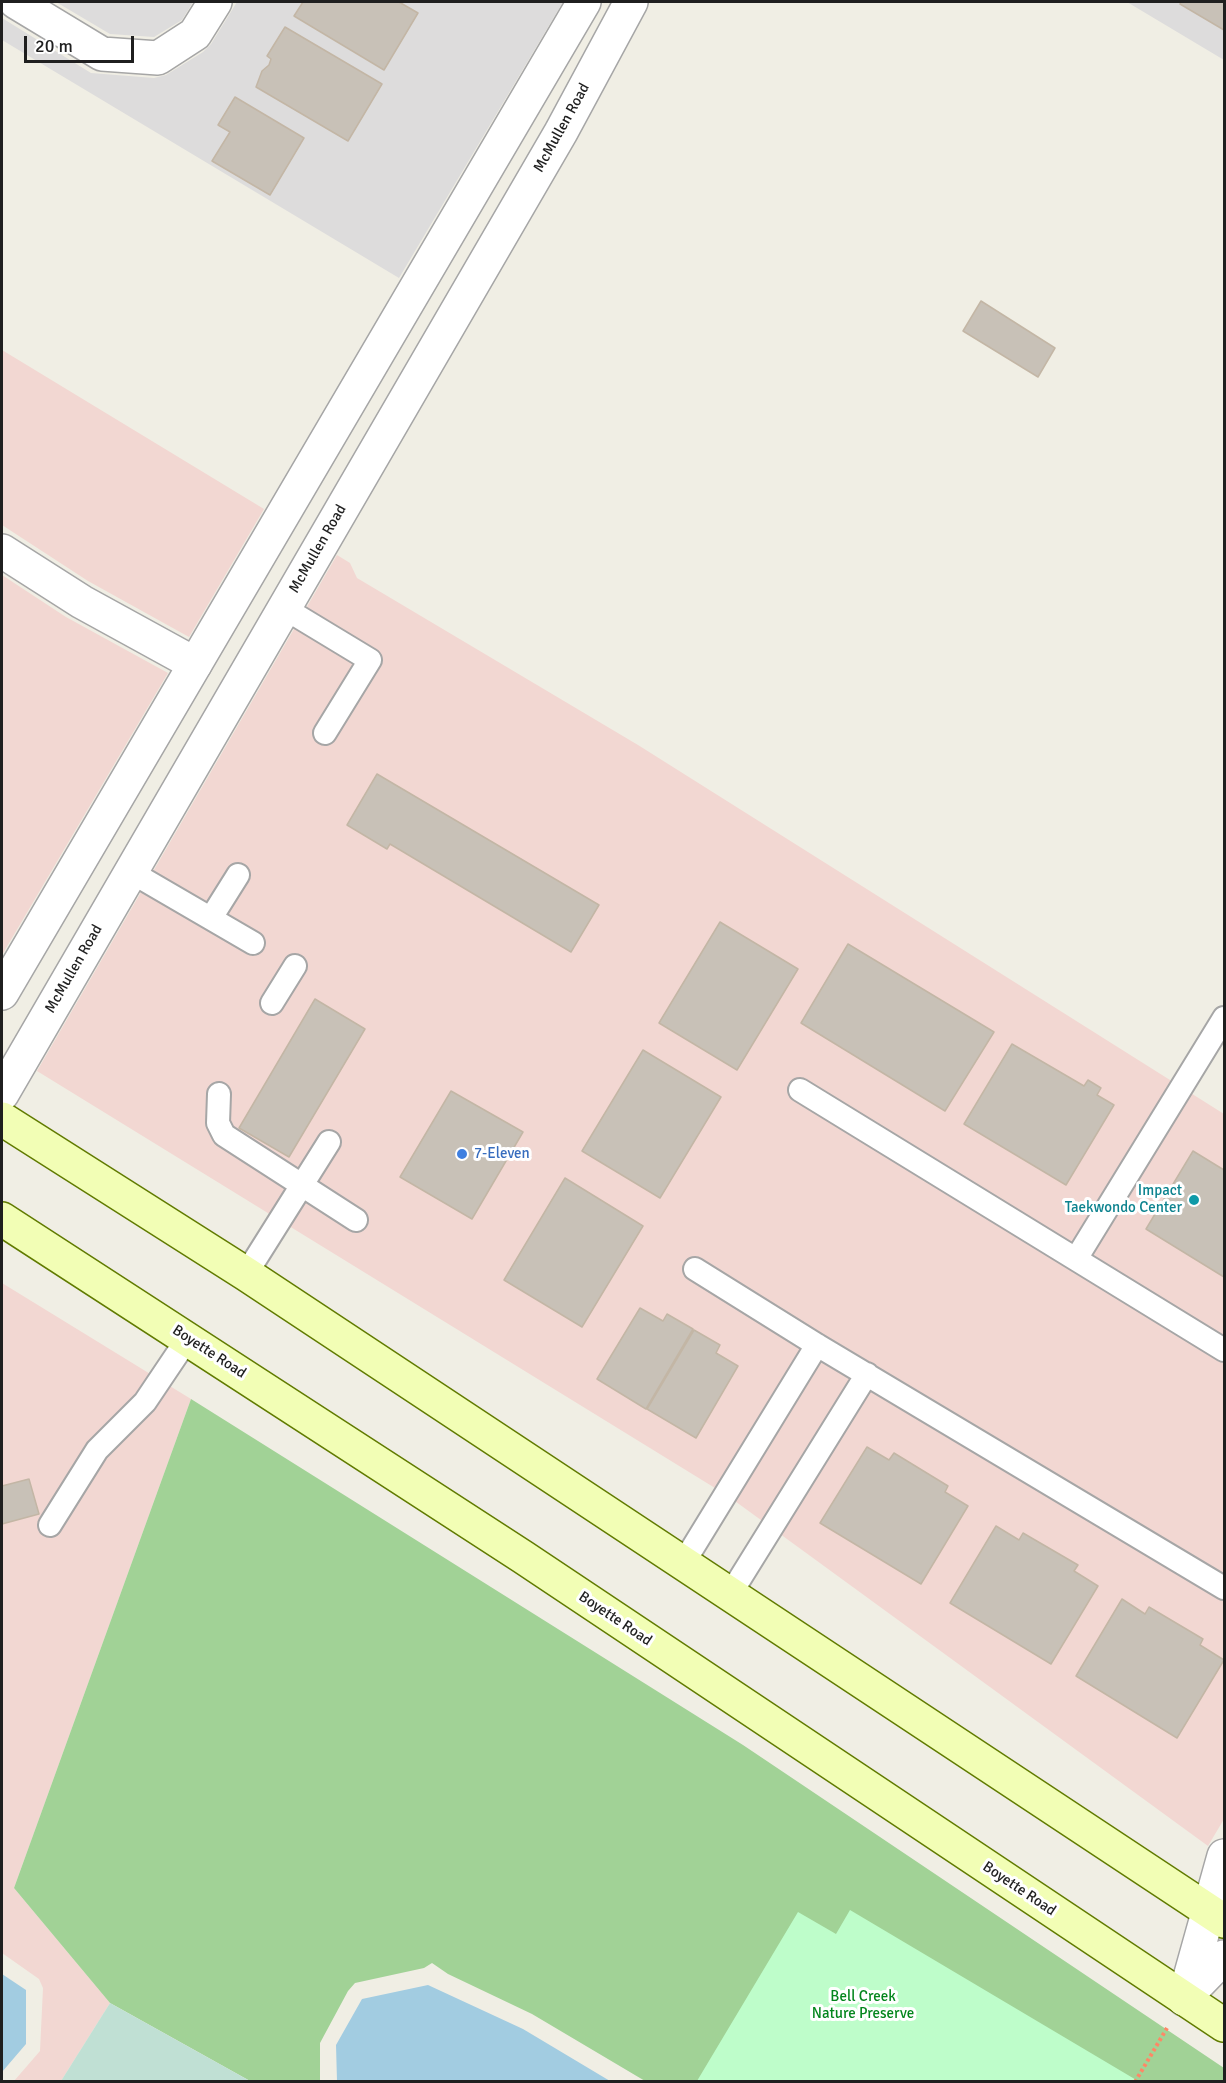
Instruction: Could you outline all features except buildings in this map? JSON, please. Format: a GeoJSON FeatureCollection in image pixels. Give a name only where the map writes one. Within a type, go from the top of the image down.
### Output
{"type":"FeatureCollection","features":[{"type":"Feature","properties":{"kind":"main road"},"geometry":{"type":"LineString","coordinates":[[2,1119],[246,1274],[1217,1916]]}},
{"type":"Feature","properties":{"kind":"main road","name":"Boyette Road"},"geometry":{"type":"LineString","coordinates":[[2,1219],[523,1557],[1224,2025]]}},
{"type":"Feature","properties":{"kind":"street"},"geometry":{"type":"LineString","coordinates":[[16,2],[102,54],[158,58],[195,34],[215,2]]}},
{"type":"Feature","properties":{"kind":"street"},"geometry":{"type":"LineString","coordinates":[[2,993],[584,2]]}},
{"type":"Feature","properties":{"kind":"street","name":"McMullen Road"},"geometry":{"type":"LineString","coordinates":[[2,1094],[561,132],[631,2]]}},
{"type":"Feature","properties":{"kind":"street"},"geometry":{"type":"LineString","coordinates":[[2,551],[82,602],[195,663]]}},
{"type":"Feature","properties":{"kind":"street"},"geometry":{"type":"LineString","coordinates":[[1184,1998],[1217,1916],[1224,1856]]}},
{"type":"Feature","properties":{"kind":"street"},"geometry":{"type":"LineString","coordinates":[[1184,1998],[1224,1957]]}},
{"type":"Feature","properties":{"kind":"lane"},"geometry":{"type":"LineString","coordinates":[[284,608],[369,660],[325,733]]}},
{"type":"Feature","properties":{"kind":"lane"},"geometry":{"type":"LineString","coordinates":[[131,872],[253,943]]}},
{"type":"Feature","properties":{"kind":"lane"},"geometry":{"type":"LineString","coordinates":[[211,918],[238,875]]}},
{"type":"Feature","properties":{"kind":"lane"},"geometry":{"type":"LineString","coordinates":[[272,1003],[295,966]]}},
{"type":"Feature","properties":{"kind":"lane"},"geometry":{"type":"LineString","coordinates":[[1076,1259],[1224,1018]]}},
{"type":"Feature","properties":{"kind":"lane"},"geometry":{"type":"LineString","coordinates":[[800,1089],[1224,1350]]}},
{"type":"Feature","properties":{"kind":"lane"},"geometry":{"type":"LineString","coordinates":[[219,1095],[218,1123],[224,1135],[356,1220]]}},
{"type":"Feature","properties":{"kind":"lane"},"geometry":{"type":"LineString","coordinates":[[246,1274],[303,1187],[329,1142]]}},
{"type":"Feature","properties":{"kind":"lane"},"geometry":{"type":"LineString","coordinates":[[695,1269],[817,1345],[1224,1588]]}},
{"type":"Feature","properties":{"kind":"lane"},"geometry":{"type":"LineString","coordinates":[[50,1525],[97,1450],[145,1402],[188,1338]]}},
{"type":"Feature","properties":{"kind":"lane"},"geometry":{"type":"LineString","coordinates":[[684,1562],[817,1345]]}},
{"type":"Feature","properties":{"kind":"lane"},"geometry":{"type":"LineString","coordinates":[[731,1593],[867,1374]]}},
{"type":"Feature","properties":{"kind":"path"},"geometry":{"type":"LineString","coordinates":[[1135,2082],[1152,2052]]}},
{"type":"Feature","properties":{"kind":"shaded area"},"geometry":{"type":"Polygon","coordinates":[[[56,2],[193,2],[182,20],[154,37],[110,34],[56,2]]]}},
{"type":"Feature","properties":{"kind":"shaded area"},"geometry":{"type":"Polygon","coordinates":[[[237,2],[563,2],[399,278],[2,40],[2,18],[91,73],[154,78],[166,75],[203,52],[211,44],[237,2]]]}},
{"type":"Feature","properties":{"kind":"shaded area"},"geometry":{"type":"Polygon","coordinates":[[[1127,2],[1224,2],[1224,60],[1127,2]]]}},
{"type":"Feature","properties":{"kind":"shaded area"},"geometry":{"type":"Polygon","coordinates":[[[2,350],[264,509],[189,637],[88,581],[2,525],[2,350]]]}},
{"type":"Feature","properties":{"kind":"shaded area"},"geometry":{"type":"Polygon","coordinates":[[[337,555],[350,563],[357,578],[638,745],[1224,1114],[1224,1819],[1208,1846],[728,1496],[37,1071],[337,555]]]}},
{"type":"Feature","properties":{"kind":"shaded area"},"geometry":{"type":"Polygon","coordinates":[[[2,575],[66,617],[168,673],[2,955],[2,575]]]}},
{"type":"Feature","properties":{"kind":"shaded area"},"geometry":{"type":"Polygon","coordinates":[[[2,1283],[191,1399],[14,1888],[110,2003],[61,2081],[14,2081],[40,2051],[43,1988],[39,1979],[2,1953],[2,1283]]]}},
{"type":"Feature","properties":{"kind":"green space"},"geometry":{"type":"Polygon","coordinates":[[[191,1399],[743,1745],[1224,2068],[1224,2081],[645,2081],[532,2014],[448,1974],[432,1963],[424,1968],[355,1983],[348,1991],[320,2043],[320,2081],[250,2081],[110,2003],[14,1888],[191,1399]]]}},
{"type":"Feature","properties":{"kind":"green space","name":"Bell Creek Nature Preserve"},"geometry":{"type":"Polygon","coordinates":[[[850,1910],[1138,2081],[697,2081],[798,1912],[836,1934],[850,1910]]]}},
{"type":"Feature","properties":{"kind":"green space"},"geometry":{"type":"Polygon","coordinates":[[[110,2003],[250,2081],[61,2081],[110,2003]]]}},
{"type":"Feature","properties":{"kind":"water"},"geometry":{"type":"Polygon","coordinates":[[[2,1974],[26,1990],[26,2044],[2,2072],[2,1974]]]}},
{"type":"Feature","properties":{"kind":"water"},"geometry":{"type":"Polygon","coordinates":[[[428,1985],[523,2029],[610,2081],[337,2081],[336,2045],[362,1999],[428,1985]]]}},
{"type":"Feature","properties":{"kind":"place","name":"7-Eleven"},"geometry":{"type":"Point","coordinates":[462,1154]}},
{"type":"Feature","properties":{"kind":"place","name":"Impact Taekwondo Center"},"geometry":{"type":"Point","coordinates":[1194,1200]}}]}
